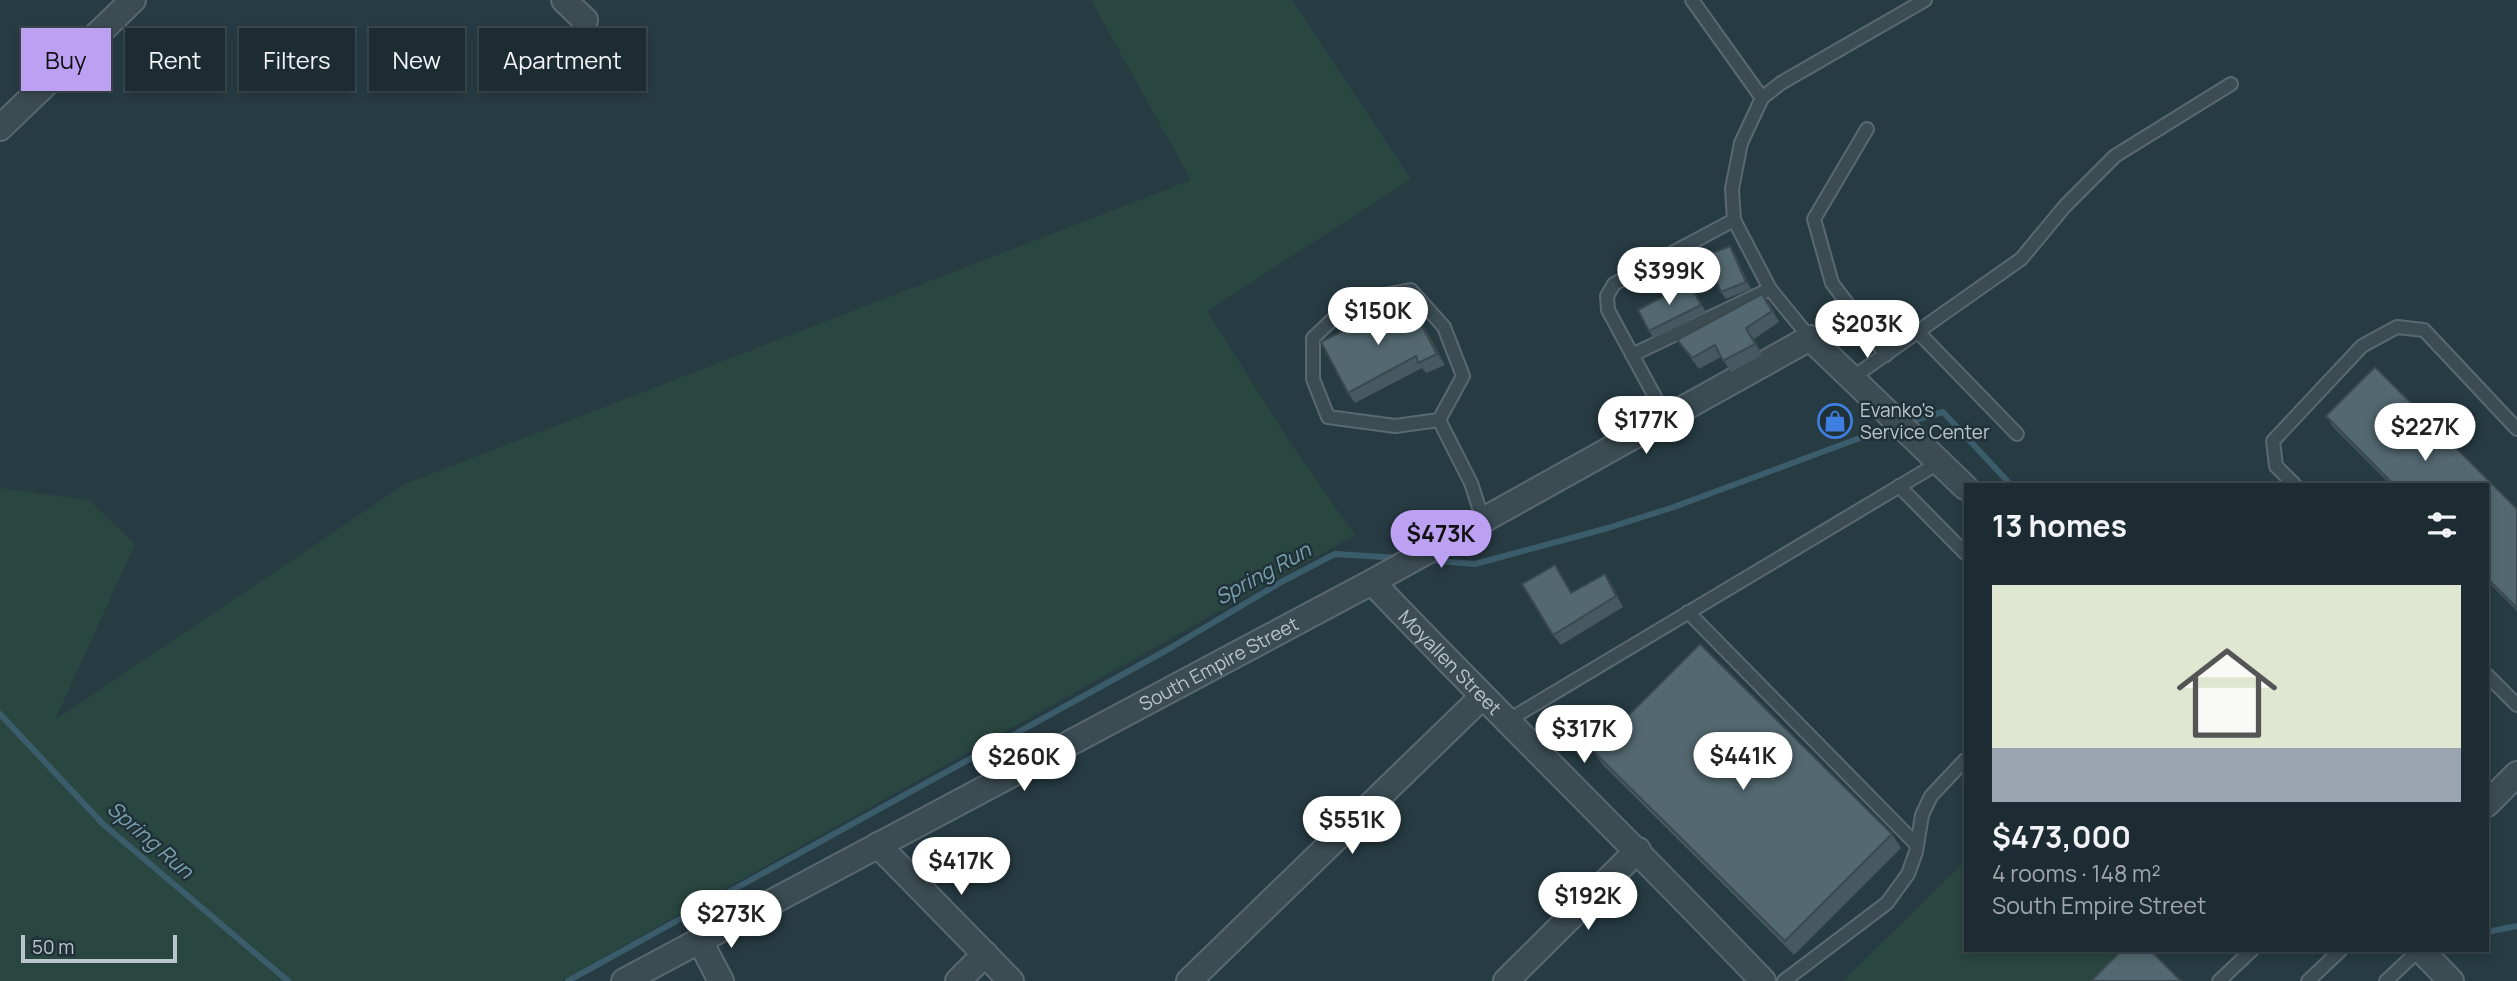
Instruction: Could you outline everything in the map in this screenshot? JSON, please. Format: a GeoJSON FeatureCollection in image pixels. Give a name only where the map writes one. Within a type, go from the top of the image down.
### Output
{"type":"FeatureCollection","features":[{"type":"Feature","properties":{"kind":"street"},"geometry":{"type":"LineString","coordinates":[[0,128],[133,0]]}},
{"type":"Feature","properties":{"kind":"street"},"geometry":{"type":"LineString","coordinates":[[564,0],[584,20]]}},
{"type":"Feature","properties":{"kind":"street"},"geometry":{"type":"LineString","coordinates":[[1810,338],[1964,486]]}},
{"type":"Feature","properties":{"kind":"street","name":"South Empire Street"},"geometry":{"type":"LineString","coordinates":[[624,981],[1372,582],[1810,338]]}},
{"type":"Feature","properties":{"kind":"street","name":"Moyallen Street"},"geometry":{"type":"LineString","coordinates":[[1372,582],[1482,697],[1638,850],[1763,981]]}},
{"type":"Feature","properties":{"kind":"street"},"geometry":{"type":"LineString","coordinates":[[1189,981],[1482,697]]}},
{"type":"Feature","properties":{"kind":"street"},"geometry":{"type":"LineString","coordinates":[[2489,802],[2517,774]]}},
{"type":"Feature","properties":{"kind":"street"},"geometry":{"type":"LineString","coordinates":[[877,845],[1011,981]]}},
{"type":"Feature","properties":{"kind":"street"},"geometry":{"type":"LineString","coordinates":[[1506,981],[1638,850]]}},
{"type":"Feature","properties":{"kind":"street"},"geometry":{"type":"LineString","coordinates":[[700,941],[721,981]]}},
{"type":"Feature","properties":{"kind":"street"},"geometry":{"type":"LineString","coordinates":[[2422,952],[2451,981]]}},
{"type":"Feature","properties":{"kind":"street"},"geometry":{"type":"LineString","coordinates":[[958,981],[985,954]]}},
{"type":"Feature","properties":{"kind":"lane"},"geometry":{"type":"LineString","coordinates":[[1692,0],[1762,98]]}},
{"type":"Feature","properties":{"kind":"lane"},"geometry":{"type":"LineString","coordinates":[[1810,338],[1770,289],[1734,220],[1732,189],[1741,143],[1762,98],[1781,83],[1925,0]]}},
{"type":"Feature","properties":{"kind":"lane"},"geometry":{"type":"LineString","coordinates":[[1852,378],[2021,259],[2066,206],[2115,156],[2231,84]]}},
{"type":"Feature","properties":{"kind":"lane"},"geometry":{"type":"LineString","coordinates":[[1867,130],[1814,219],[1832,283],[1886,355]]}},
{"type":"Feature","properties":{"kind":"lane"},"geometry":{"type":"LineString","coordinates":[[1667,419],[1608,310],[1607,296],[1614,284],[1734,220]]}},
{"type":"Feature","properties":{"kind":"lane"},"geometry":{"type":"LineString","coordinates":[[1632,355],[1770,289]]}},
{"type":"Feature","properties":{"kind":"lane"},"geometry":{"type":"LineString","coordinates":[[1411,290],[1444,327],[1463,376],[1439,420],[1395,426],[1328,417],[1313,379],[1313,338],[1352,301],[1411,290]]}},
{"type":"Feature","properties":{"kind":"lane"},"geometry":{"type":"LineString","coordinates":[[2293,483],[2276,466],[2273,441],[2362,346],[2397,327],[2424,330],[2517,429]]}},
{"type":"Feature","properties":{"kind":"lane"},"geometry":{"type":"LineString","coordinates":[[1918,332],[2017,434]]}},
{"type":"Feature","properties":{"kind":"lane"},"geometry":{"type":"LineString","coordinates":[[1439,420],[1471,483],[1483,520]]}},
{"type":"Feature","properties":{"kind":"lane"},"geometry":{"type":"LineString","coordinates":[[1507,721],[1940,462]]}},
{"type":"Feature","properties":{"kind":"lane"},"geometry":{"type":"LineString","coordinates":[[1899,486],[1964,552]]}},
{"type":"Feature","properties":{"kind":"lane"},"geometry":{"type":"LineString","coordinates":[[1688,612],[1917,845]]}},
{"type":"Feature","properties":{"kind":"lane"},"geometry":{"type":"LineString","coordinates":[[2489,677],[2517,705]]}},
{"type":"Feature","properties":{"kind":"lane"},"geometry":{"type":"LineString","coordinates":[[1784,981],[1887,903],[1908,874],[1922,815],[1931,796],[1964,761]]}},
{"type":"Feature","properties":{"kind":"lane"},"geometry":{"type":"LineString","coordinates":[[2219,981],[2249,952]]}},
{"type":"Feature","properties":{"kind":"lane"},"geometry":{"type":"LineString","coordinates":[[2308,981],[2338,952]]}},
{"type":"Feature","properties":{"kind":"lane"},"geometry":{"type":"LineString","coordinates":[[2386,981],[2418,952]]}},
{"type":"Feature","properties":{"kind":"green space"},"geometry":{"type":"Polygon","coordinates":[[[1091,0],[1292,0],[1411,179],[1207,311],[1291,444],[1355,535],[561,981],[0,981],[0,488],[89,500],[135,544],[55,720],[405,484],[1191,180],[1091,0]]]}},
{"type":"Feature","properties":{"kind":"green space"},"geometry":{"type":"Polygon","coordinates":[[[1964,862],[1964,952],[2119,952],[2090,981],[1843,981],[1964,862]]]}},
{"type":"Feature","properties":{"kind":"building"},"geometry":{"type":"Polygon","coordinates":[[[1730,246],[1746,282],[1721,292],[1706,256],[1730,246]]]}},
{"type":"Feature","properties":{"kind":"building"},"geometry":{"type":"Polygon","coordinates":[[[1689,283],[1701,305],[1649,331],[1638,310],[1689,283]]]}},
{"type":"Feature","properties":{"kind":"building"},"geometry":{"type":"Polygon","coordinates":[[[1762,294],[1772,311],[1746,328],[1755,344],[1723,361],[1715,345],[1692,358],[1677,340],[1762,294]]]}},
{"type":"Feature","properties":{"kind":"building"},"geometry":{"type":"Polygon","coordinates":[[[1398,303],[1406,316],[1415,313],[1437,354],[1418,363],[1416,356],[1348,393],[1321,342],[1398,303]]]}},
{"type":"Feature","properties":{"kind":"building"},"geometry":{"type":"Polygon","coordinates":[[[2375,367],[2517,509],[2517,608],[2489,580],[2489,483],[2392,483],[2326,416],[2375,367]]]}},
{"type":"Feature","properties":{"kind":"building"},"geometry":{"type":"Polygon","coordinates":[[[1555,565],[1571,593],[1605,574],[1616,596],[1553,635],[1522,584],[1555,565]]]}},
{"type":"Feature","properties":{"kind":"building"},"geometry":{"type":"Polygon","coordinates":[[[1700,644],[1892,834],[1785,941],[1593,751],[1700,644]]]}},
{"type":"Feature","properties":{"kind":"building"},"geometry":{"type":"Polygon","coordinates":[[[2120,952],[2152,952],[2181,981],[2091,981],[2120,952]]]}},
{"type":"Feature","properties":{"kind":"waterway","name":"Spring Run"},"geometry":{"type":"LineString","coordinates":[[1905,423],[1943,412],[2009,483]]}},
{"type":"Feature","properties":{"kind":"waterway","name":"Spring Run"},"geometry":{"type":"LineString","coordinates":[[1428,560],[1475,564],[1608,528],[1674,507],[1892,426]]}},
{"type":"Feature","properties":{"kind":"waterway","name":"Spring Run"},"geometry":{"type":"LineString","coordinates":[[568,981],[1167,650],[1283,581],[1335,554],[1400,558]]}},
{"type":"Feature","properties":{"kind":"waterway","name":"Spring Run"},"geometry":{"type":"LineString","coordinates":[[0,714],[103,824],[288,981]]}},
{"type":"Feature","properties":{"kind":"waterway","name":"Spring Run"},"geometry":{"type":"LineString","coordinates":[[2489,932],[2517,926]]}},
{"type":"Feature","properties":{"kind":"place","name":"Evanko's Service Center"},"geometry":{"type":"Point","coordinates":[1835,421]}}]}
